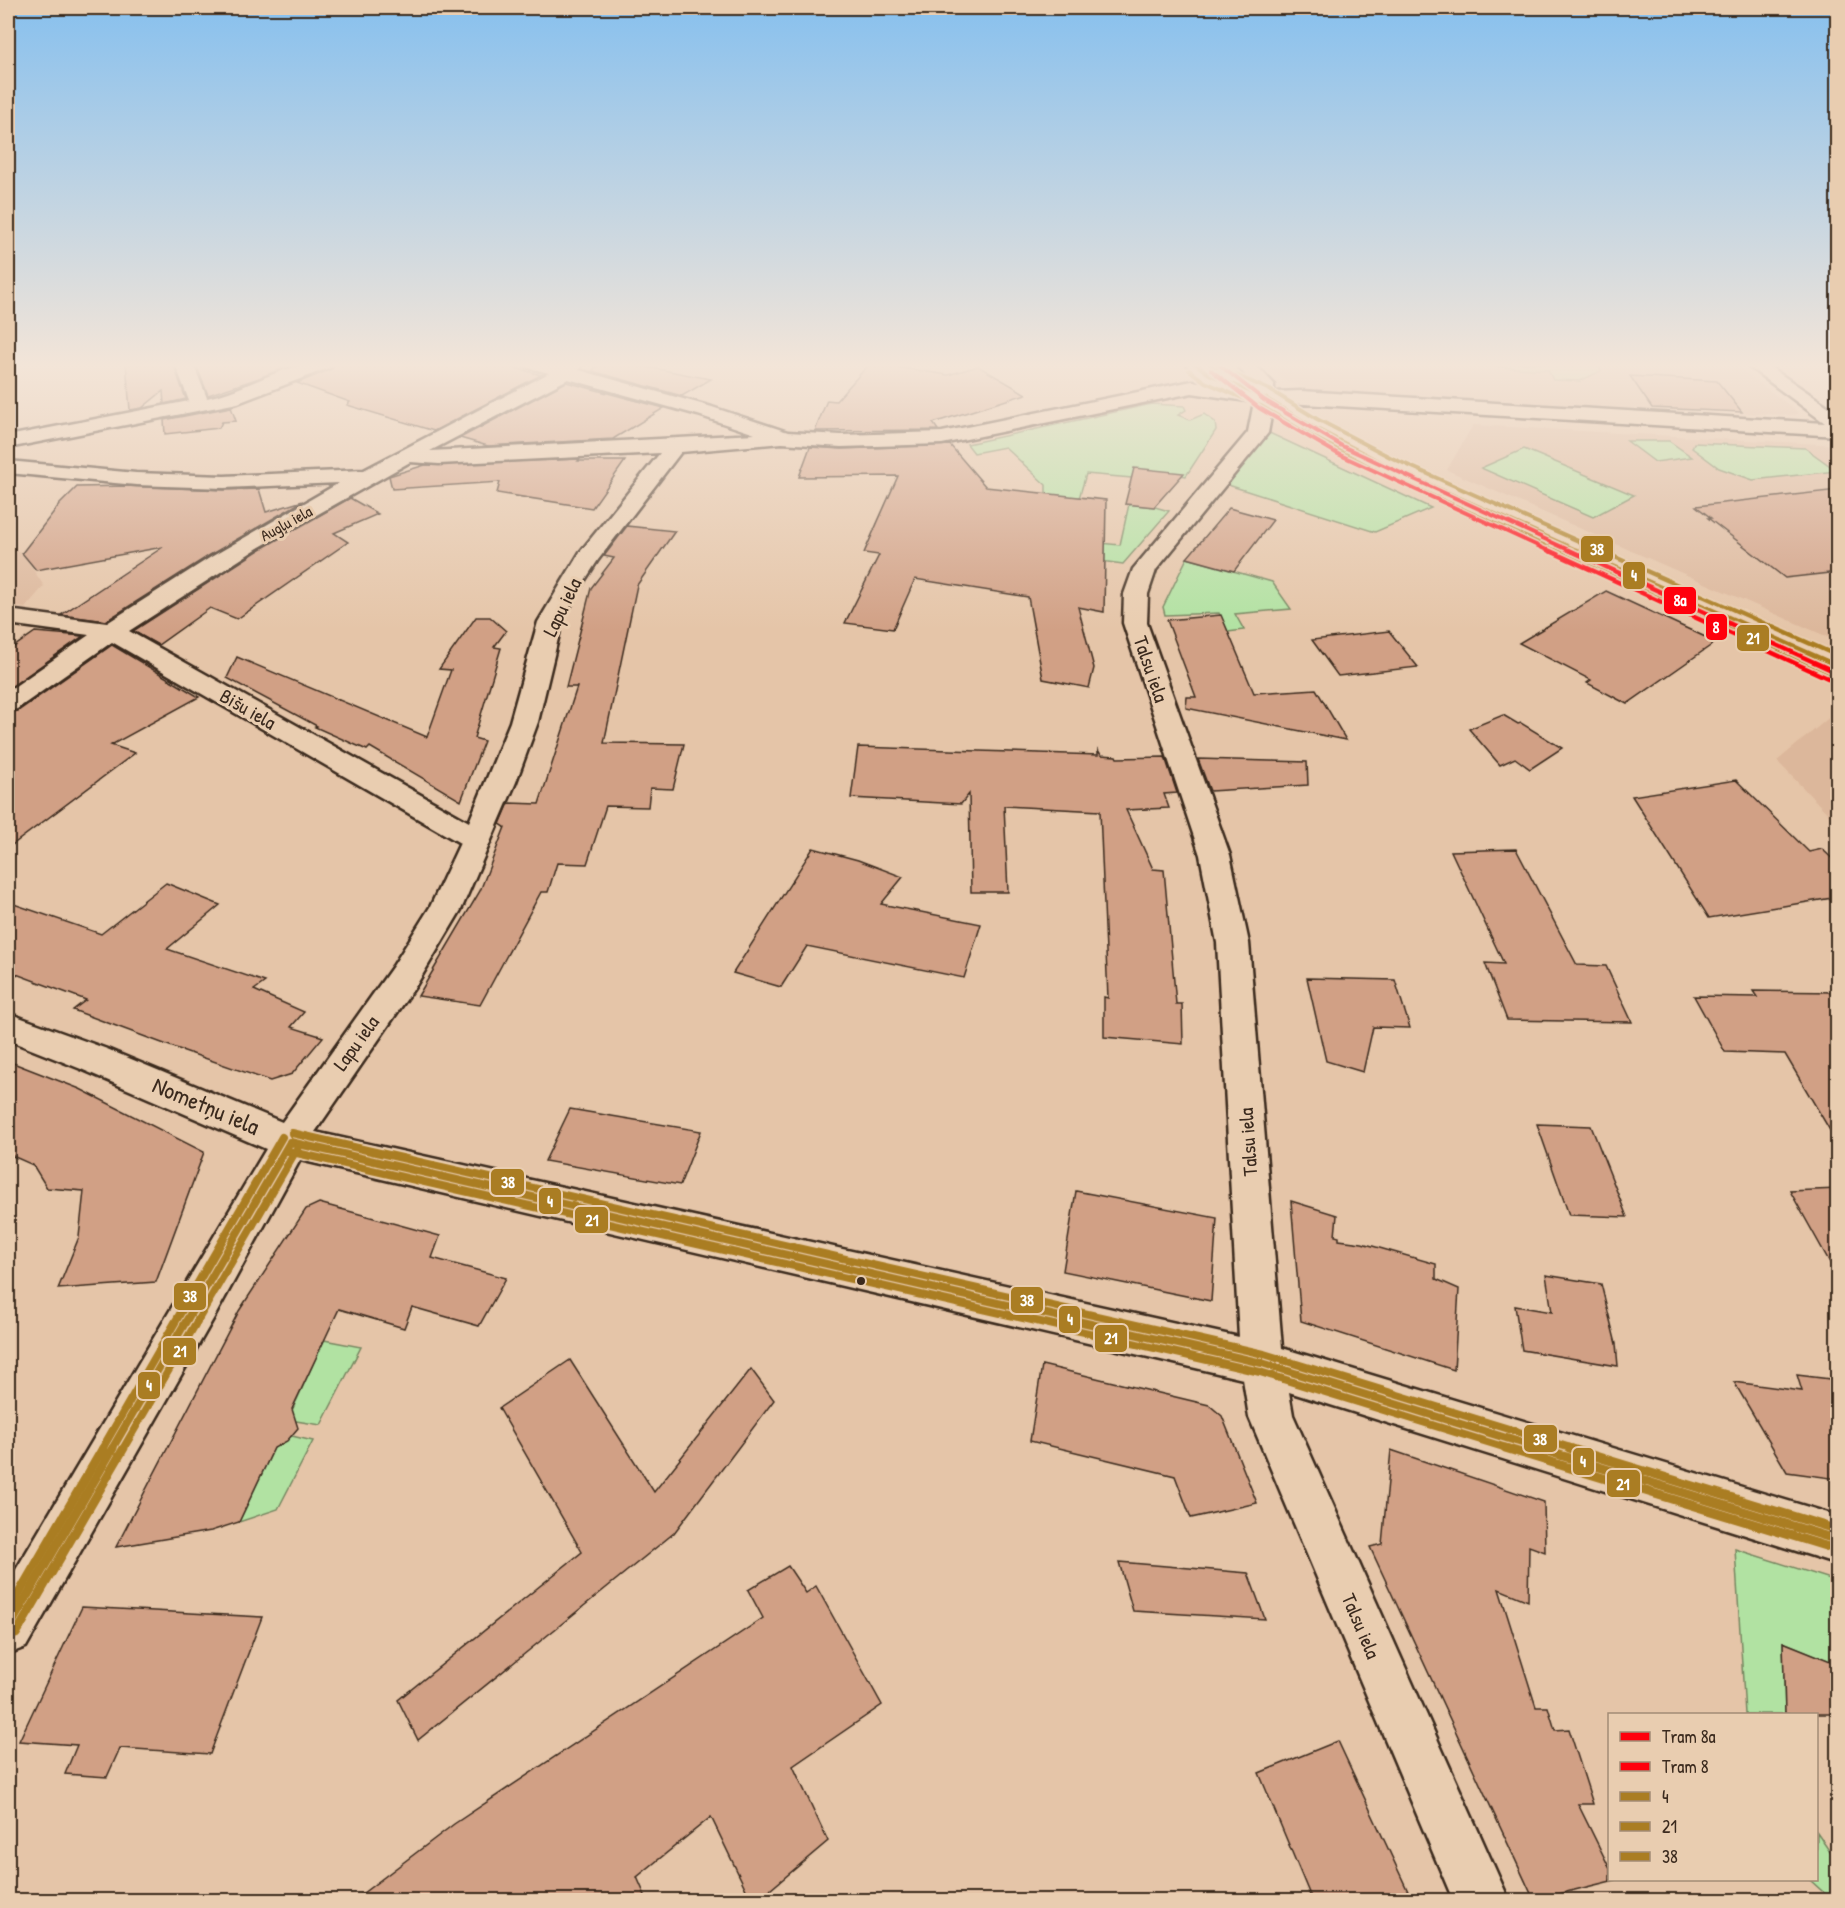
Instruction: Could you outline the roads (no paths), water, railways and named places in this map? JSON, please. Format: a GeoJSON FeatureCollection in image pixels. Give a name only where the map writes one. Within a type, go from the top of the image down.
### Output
{"type":"FeatureCollection","features":[{"type":"Feature","properties":{"kind":"street","name":"Augļu iela"},"geometry":{"type":"LineString","coordinates":[[8,703],[111,631],[250,543],[416,452]]}},
{"type":"Feature","properties":{"kind":"street"},"geometry":{"type":"LineString","coordinates":[[409,456],[439,458],[556,452]]}},
{"type":"Feature","properties":{"kind":"street","name":"Lapu iela"},"geometry":{"type":"LineString","coordinates":[[8,1629],[290,1142],[322,1090],[405,975],[445,910],[502,782],[524,722],[550,622],[588,557],[671,452]]}},
{"type":"Feature","properties":{"kind":"street","name":"Talsu iela"},"geometry":{"type":"LineString","coordinates":[[1242,452],[1145,569],[1136,594],[1135,623],[1215,855],[1233,943],[1262,1363],[1271,1417],[1480,1900]]}},
{"type":"Feature","properties":{"kind":"street"},"geometry":{"type":"LineString","coordinates":[[1360,452],[1838,666]]}},
{"type":"Feature","properties":{"kind":"street"},"geometry":{"type":"LineString","coordinates":[[8,467],[136,479],[224,482],[369,476]]}},
{"type":"Feature","properties":{"kind":"street","name":"Bišu iela"},"geometry":{"type":"LineString","coordinates":[[8,617],[111,631],[476,839]]}},
{"type":"Feature","properties":{"kind":"street","name":"Nometņu iela"},"geometry":{"type":"LineString","coordinates":[[8,1026],[94,1059],[290,1142],[1262,1363],[1838,1540]]}},
{"type":"Feature","properties":{"kind":"tram line","name":"8"},"geometry":{"type":"LineString","coordinates":[[1335,452],[1834,681]]}},
{"type":"Feature","properties":{"kind":"tram line","name":"8a"},"geometry":{"type":"LineString","coordinates":[[1355,452],[1838,673]]}}]}
